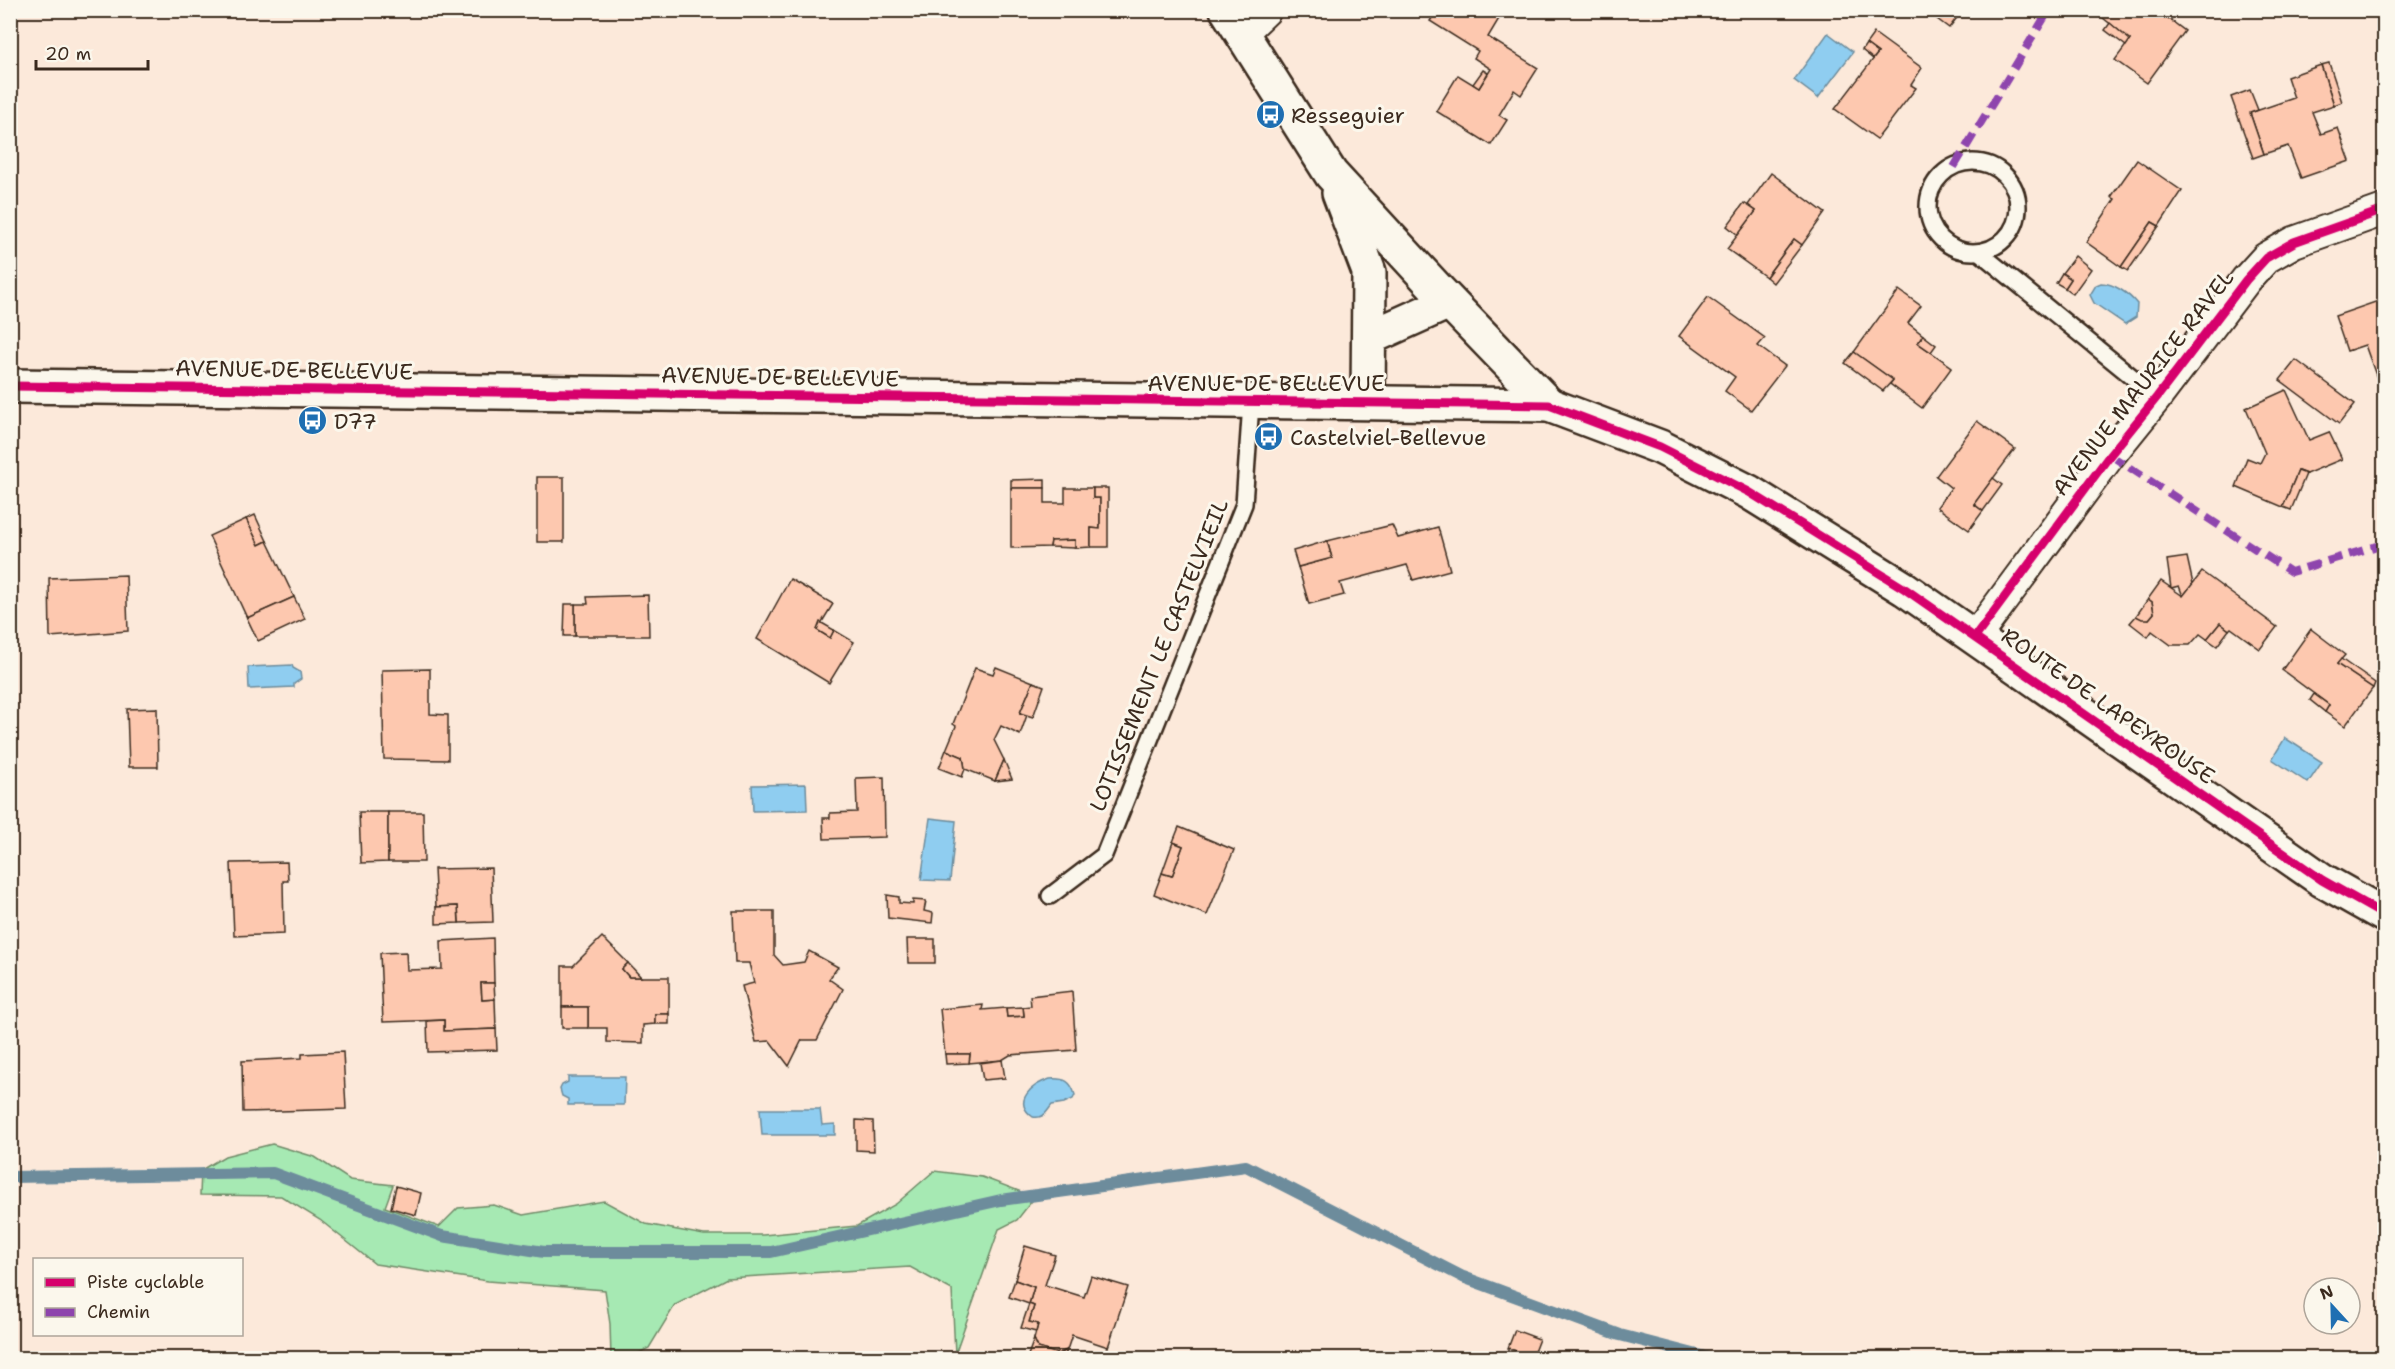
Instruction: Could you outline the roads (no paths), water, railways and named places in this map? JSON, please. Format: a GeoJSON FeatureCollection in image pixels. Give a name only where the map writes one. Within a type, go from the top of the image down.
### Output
{"type":"FeatureCollection","features":[{"type":"Feature","properties":{"kind":"street"},"geometry":{"type":"LineString","coordinates":[[1266,10],[1234,22],[1332,174],[1449,302],[1549,405]]}},
{"type":"Feature","properties":{"kind":"street"},"geometry":{"type":"LineString","coordinates":[[1332,174],[1369,272],[1368,402]]}},
{"type":"Feature","properties":{"kind":"street","name":"AVENUE MAURICE RAVEL"},"geometry":{"type":"LineString","coordinates":[[1976,636],[2110,455],[2246,280],[2266,258],[2294,242],[2385,210]]}},
{"type":"Feature","properties":{"kind":"street"},"geometry":{"type":"LineString","coordinates":[[1369,338],[1449,302]]}},
{"type":"Feature","properties":{"kind":"street","name":"AVENUE DE BELLEVUE"},"geometry":{"type":"LineString","coordinates":[[10,386],[1549,405]]}},
{"type":"Feature","properties":{"kind":"street","name":"ROUTE DE LAPEYROUSE"},"geometry":{"type":"LineString","coordinates":[[1549,405],[1660,447],[1749,492],[1976,636],[2322,880],[2385,915]]}},
{"type":"Feature","properties":{"kind":"lane"},"geometry":{"type":"LineString","coordinates":[[1979,252],[1994,247],[2007,238],[2015,225],[2019,210],[2017,195],[2010,181],[1999,170],[1984,164],[1969,163],[1954,167],[1942,175],[1934,186],[1929,199],[1932,227],[1952,247],[1965,252],[1979,252],[2157,397]]}},
{"type":"Feature","properties":{"kind":"lane","name":"LOTISSEMENT LE CASTELVIEIL"},"geometry":{"type":"LineString","coordinates":[[1050,896],[1104,855],[1245,504],[1251,403]]}},
{"type":"Feature","properties":{"kind":"water"},"geometry":{"type":"Polygon","coordinates":[[[1828,33],[1853,52],[1818,98],[1794,80],[1828,33]]]}},
{"type":"Feature","properties":{"kind":"water"},"geometry":{"type":"Polygon","coordinates":[[[2101,283],[2116,287],[2134,300],[2137,304],[2136,317],[2125,324],[2094,303],[2090,295],[2096,285],[2101,283]]]}},
{"type":"Feature","properties":{"kind":"water"},"geometry":{"type":"Polygon","coordinates":[[[292,665],[300,672],[301,679],[294,684],[294,687],[249,689],[248,667],[292,665]]]}},
{"type":"Feature","properties":{"kind":"water"},"geometry":{"type":"Polygon","coordinates":[[[2285,738],[2322,762],[2308,783],[2272,759],[2285,738]]]}},
{"type":"Feature","properties":{"kind":"water"},"geometry":{"type":"Polygon","coordinates":[[[806,784],[807,810],[753,811],[752,785],[806,784]]]}},
{"type":"Feature","properties":{"kind":"water"},"geometry":{"type":"Polygon","coordinates":[[[930,818],[956,821],[950,881],[921,880],[930,818]]]}},
{"type":"Feature","properties":{"kind":"water"},"geometry":{"type":"Polygon","coordinates":[[[568,1077],[625,1077],[624,1105],[568,1105],[568,1099],[562,1096],[560,1089],[568,1082],[568,1077]]]}},
{"type":"Feature","properties":{"kind":"water"},"geometry":{"type":"Polygon","coordinates":[[[1050,1079],[1067,1081],[1072,1086],[1075,1095],[1073,1099],[1064,1103],[1052,1105],[1042,1116],[1033,1117],[1024,1105],[1024,1099],[1031,1089],[1050,1079]]]}},
{"type":"Feature","properties":{"kind":"water"},"geometry":{"type":"Polygon","coordinates":[[[760,1109],[820,1109],[822,1125],[835,1124],[835,1135],[762,1135],[760,1109]]]}},
{"type":"Feature","properties":{"kind":"waterway"},"geometry":{"type":"LineString","coordinates":[[10,1177],[273,1173],[442,1236],[544,1252],[771,1252],[1001,1200],[1246,1166],[1463,1277],[1620,1335],[1709,1358]]}},
{"type":"Feature","properties":{"kind":"place","name":"Resseguier"},"geometry":{"type":"Point","coordinates":[1270,115]}},
{"type":"Feature","properties":{"kind":"place","name":"D77"},"geometry":{"type":"Point","coordinates":[313,421]}},
{"type":"Feature","properties":{"kind":"place","name":"Castelviel-Bellevue"},"geometry":{"type":"Point","coordinates":[1269,437]}}]}
